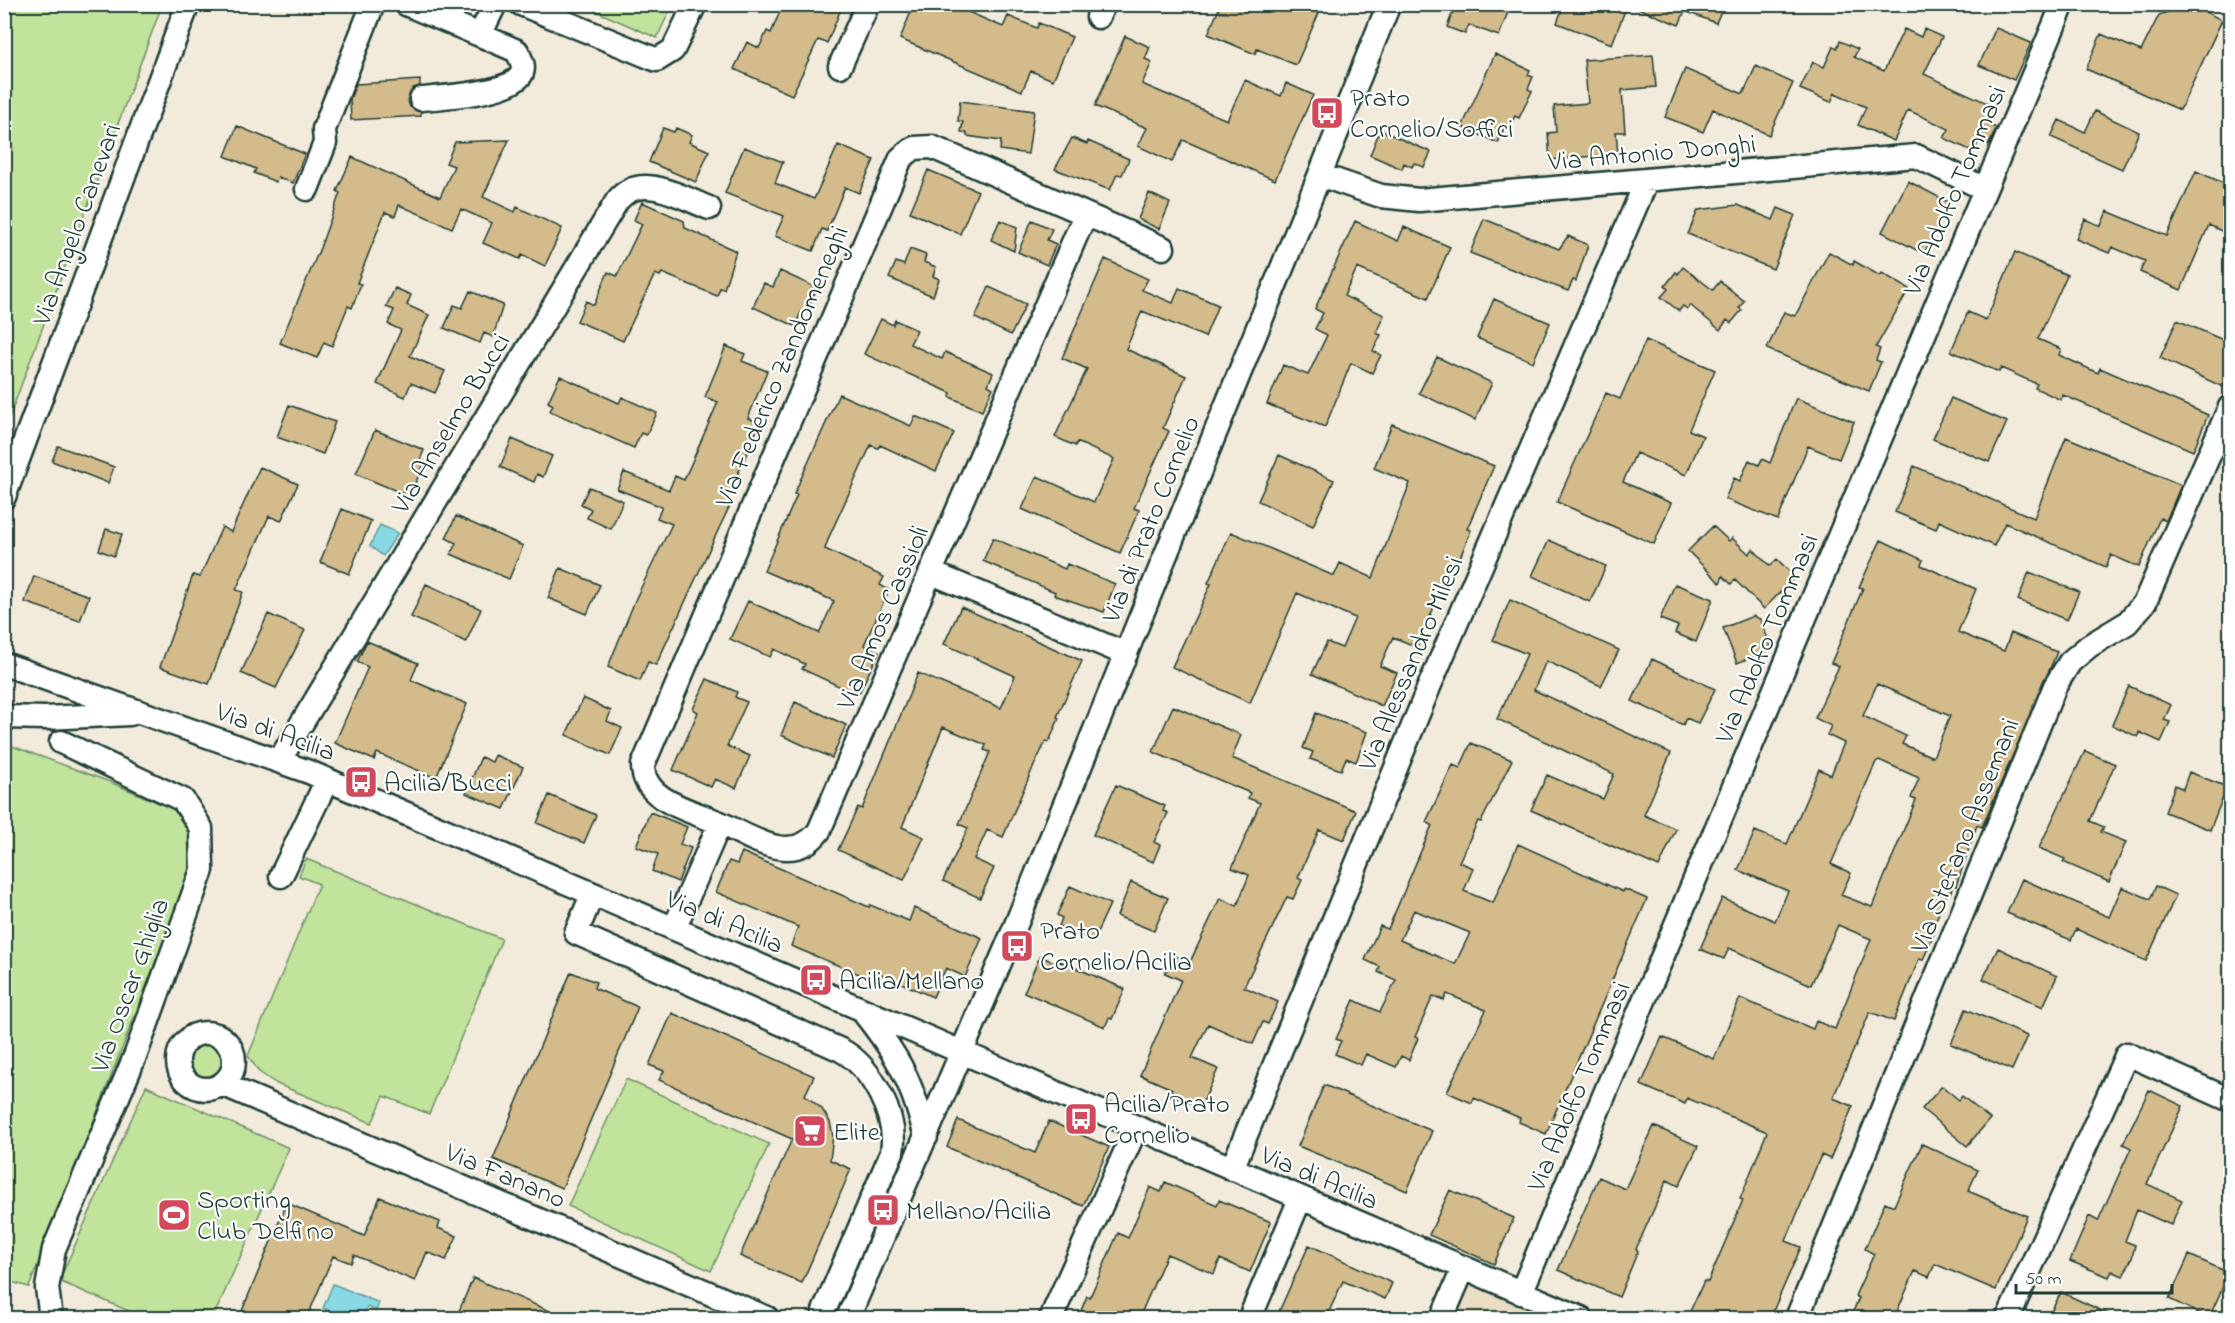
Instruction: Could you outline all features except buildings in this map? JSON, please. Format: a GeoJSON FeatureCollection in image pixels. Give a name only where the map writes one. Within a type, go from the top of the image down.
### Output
{"type":"FeatureCollection","features":[{"type":"Feature","properties":{"kind":"street","name":"Via Angelo Canevari"},"geometry":{"type":"LineString","coordinates":[[4,497],[188,4]]}},
{"type":"Feature","properties":{"kind":"street"},"geometry":{"type":"LineString","coordinates":[[307,189],[325,143],[324,129],[373,4]]}},
{"type":"Feature","properties":{"kind":"street"},"geometry":{"type":"LineString","coordinates":[[406,4],[517,51],[524,66],[522,74],[513,84],[461,95],[421,99]]}},
{"type":"Feature","properties":{"kind":"street"},"geometry":{"type":"LineString","coordinates":[[480,35],[495,4]]}},
{"type":"Feature","properties":{"kind":"street"},"geometry":{"type":"LineString","coordinates":[[521,4],[657,60],[673,50],[695,4]]}},
{"type":"Feature","properties":{"kind":"street"},"geometry":{"type":"LineString","coordinates":[[840,66],[868,4]]}},
{"type":"Feature","properties":{"kind":"street","name":"Via di Prato Cornelio"},"geometry":{"type":"LineString","coordinates":[[848,1318],[962,1054],[1389,4]]}},
{"type":"Feature","properties":{"kind":"street","name":"Via Adolfo Tommasi"},"geometry":{"type":"LineString","coordinates":[[1521,1293],[2063,4]]}},
{"type":"Feature","properties":{"kind":"street","name":"Via Federico Zandomeneghi"},"geometry":{"type":"LineString","coordinates":[[720,823],[654,793],[648,787],[643,773],[645,758],[901,158],[914,148],[932,147],[1163,248]]}},
{"type":"Feature","properties":{"kind":"street","name":"Via Antonio Donghi"},"geometry":{"type":"LineString","coordinates":[[1320,175],[1381,195],[1409,200],[1646,182],[1916,156],[1985,189]]}},
{"type":"Feature","properties":{"kind":"street","name":"Via Alessandro Milesi"},"geometry":{"type":"LineString","coordinates":[[1232,1169],[1430,687],[1646,182]]}},
{"type":"Feature","properties":{"kind":"street","name":"Via Anselmo Bucci"},"geometry":{"type":"LineString","coordinates":[[279,761],[621,195],[636,187],[652,187],[709,208]]}},
{"type":"Feature","properties":{"kind":"street","name":"Via Amos Cassioli"},"geometry":{"type":"LineString","coordinates":[[720,823],[781,849],[796,848],[815,837],[823,824],[1085,215]]}},
{"type":"Feature","properties":{"kind":"street","name":"Via Stefano Assemani"},"geometry":{"type":"LineString","coordinates":[[1797,1318],[2055,686],[2070,662],[2089,646],[2127,623],[2145,602],[2230,407]]}},
{"type":"Feature","properties":{"kind":"street"},"geometry":{"type":"LineString","coordinates":[[932,573],[1126,654]]}},
{"type":"Feature","properties":{"kind":"street","name":"Via di Acilia"},"geometry":{"type":"LineString","coordinates":[[4,664],[327,780],[863,1012],[1581,1318]]}},
{"type":"Feature","properties":{"kind":"street"},"geometry":{"type":"LineString","coordinates":[[4,717],[45,718],[140,713]]}},
{"type":"Feature","properties":{"kind":"street","name":"Via Oscar Ghiglia"},"geometry":{"type":"LineString","coordinates":[[51,1318],[47,1288],[54,1249],[136,1054],[202,870],[201,828],[183,800],[61,742]]}},
{"type":"Feature","properties":{"kind":"street"},"geometry":{"type":"LineString","coordinates":[[281,876],[327,780]]}},
{"type":"Feature","properties":{"kind":"street"},"geometry":{"type":"LineString","coordinates":[[674,929],[720,823]]}},
{"type":"Feature","properties":{"kind":"street"},"geometry":{"type":"LineString","coordinates":[[592,895],[576,933],[842,1050],[861,1063],[872,1079],[891,1120],[893,1145],[824,1311]]}},
{"type":"Feature","properties":{"kind":"street"},"geometry":{"type":"LineString","coordinates":[[863,1012],[904,1069],[915,1096],[926,1137]]}},
{"type":"Feature","properties":{"kind":"street"},"geometry":{"type":"LineString","coordinates":[[2008,1318],[2127,1054],[2230,1100]]}},
{"type":"Feature","properties":{"kind":"street","name":"Via Fanano"},"geometry":{"type":"LineString","coordinates":[[222,1084],[767,1318]]}},
{"type":"Feature","properties":{"kind":"street"},"geometry":{"type":"LineString","coordinates":[[1051,1318],[1136,1128]]}},
{"type":"Feature","properties":{"kind":"street"},"geometry":{"type":"LineString","coordinates":[[1250,1318],[1300,1199]]}},
{"type":"Feature","properties":{"kind":"street"},"geometry":{"type":"LineString","coordinates":[[857,1233],[880,1244]]}},
{"type":"Feature","properties":{"kind":"street"},"geometry":{"type":"LineString","coordinates":[[1442,1318],[1463,1269]]}},
{"type":"Feature","properties":{"kind":"shaded area"},"geometry":{"type":"Polygon","coordinates":[[[1463,1269],[1576,1318],[1442,1318],[1463,1269]]]}},
{"type":"Feature","properties":{"kind":"green space"},"geometry":{"type":"Polygon","coordinates":[[[672,4],[657,38],[582,5],[672,4]]]}},
{"type":"Feature","properties":{"kind":"green space"},"geometry":{"type":"Polygon","coordinates":[[[4,5],[162,5],[5,429],[4,5]]]}},
{"type":"Feature","properties":{"kind":"green space"},"geometry":{"type":"Polygon","coordinates":[[[4,743],[110,782],[173,809],[183,821],[189,836],[193,866],[29,1287],[4,1280],[4,743]]]}},
{"type":"Feature","properties":{"kind":"green space"},"geometry":{"type":"Polygon","coordinates":[[[306,859],[502,939],[429,1114],[384,1096],[372,1123],[277,1084],[259,1072],[248,1056],[319,884],[299,876],[306,859]]]}},
{"type":"Feature","properties":{"kind":"green space"},"geometry":{"type":"Polygon","coordinates":[[[205,1040],[220,1046],[226,1061],[220,1076],[205,1082],[190,1076],[184,1061],[190,1046],[205,1040]]]}},
{"type":"Feature","properties":{"kind":"green space"},"geometry":{"type":"Polygon","coordinates":[[[626,1079],[769,1144],[711,1271],[568,1206],[626,1079]]]}},
{"type":"Feature","properties":{"kind":"green space","name":"Sporting Club Delfino"},"geometry":{"type":"Polygon","coordinates":[[[146,1086],[289,1148],[213,1318],[145,1318],[59,1281],[146,1086]]]}},
{"type":"Feature","properties":{"kind":"water"},"geometry":{"type":"Polygon","coordinates":[[[380,525],[398,533],[383,556],[370,546],[380,525]]]}},
{"type":"Feature","properties":{"kind":"water"},"geometry":{"type":"Polygon","coordinates":[[[333,1284],[379,1303],[376,1311],[367,1307],[362,1318],[347,1318],[323,1308],[333,1284]]]}},
{"type":"Feature","properties":{"kind":"place","name":"Prato Cornelio/Soffici"},"geometry":{"type":"Point","coordinates":[1327,113]}},
{"type":"Feature","properties":{"kind":"place","name":"Acilia/Bucci"},"geometry":{"type":"Point","coordinates":[361,782]}},
{"type":"Feature","properties":{"kind":"place","name":"Prato Cornelio/Acilia"},"geometry":{"type":"Point","coordinates":[1017,946]}},
{"type":"Feature","properties":{"kind":"place","name":"Acilia/Mellano"},"geometry":{"type":"Point","coordinates":[816,980]}},
{"type":"Feature","properties":{"kind":"place","name":"Acilia/Prato Cornelio"},"geometry":{"type":"Point","coordinates":[1081,1119]}},
{"type":"Feature","properties":{"kind":"place","name":"Elite"},"geometry":{"type":"Point","coordinates":[810,1131]}},
{"type":"Feature","properties":{"kind":"place","name":"Mellano/Acilia"},"geometry":{"type":"Point","coordinates":[883,1210]}},
{"type":"Feature","properties":{"kind":"place","name":"Sporting Club Delfino"},"geometry":{"type":"Point","coordinates":[174,1215]}}]}
